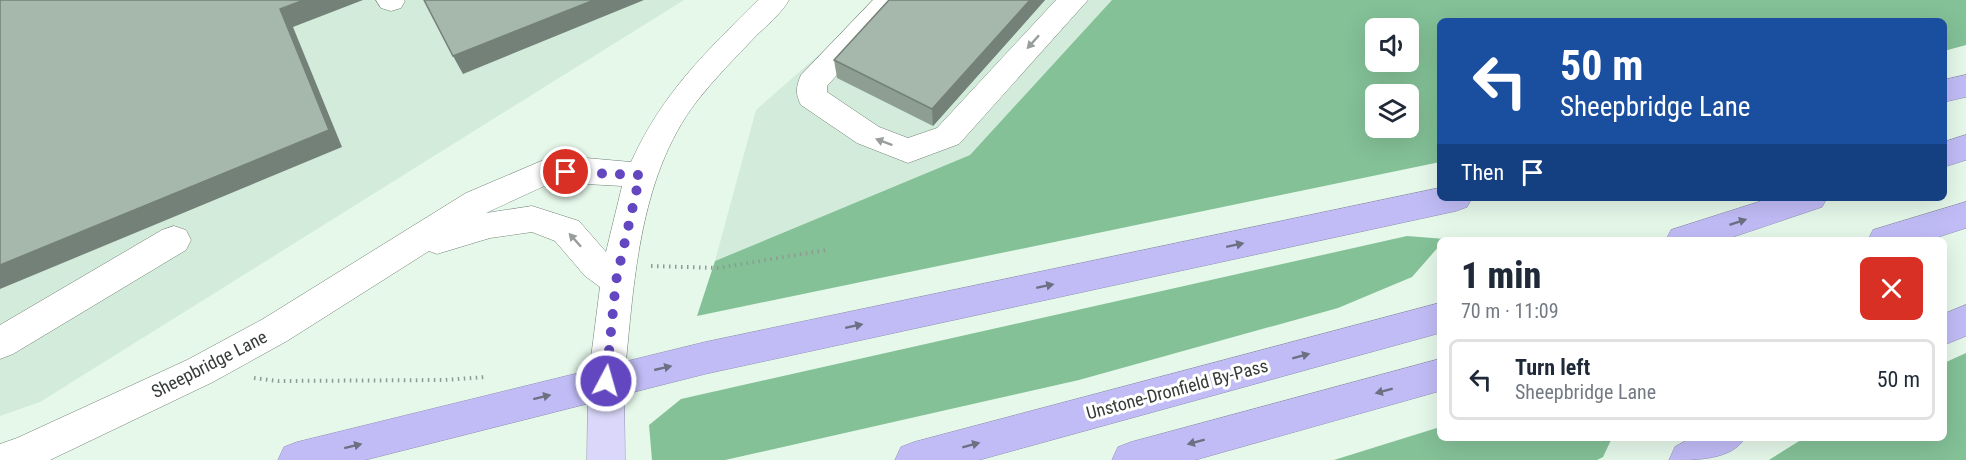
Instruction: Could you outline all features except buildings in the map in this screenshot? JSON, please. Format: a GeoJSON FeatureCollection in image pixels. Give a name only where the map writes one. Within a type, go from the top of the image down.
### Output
{"type":"FeatureCollection","features":[{"type":"Feature","properties":{"kind":"highway"},"geometry":{"type":"LineString","coordinates":[[1947,90],[1966,86]]}},
{"type":"Feature","properties":{"kind":"highway"},"geometry":{"type":"LineString","coordinates":[[1947,153],[1966,147]]}},
{"type":"Feature","properties":{"kind":"highway"},"geometry":{"type":"LineString","coordinates":[[297,460],[606,381],[1441,201]]}},
{"type":"Feature","properties":{"kind":"highway"},"geometry":{"type":"LineString","coordinates":[[1692,237],[1802,201]]}},
{"type":"Feature","properties":{"kind":"highway"},"geometry":{"type":"LineString","coordinates":[[1895,237],[1966,215]]}},
{"type":"Feature","properties":{"kind":"highway","name":"Unstone-Dronfield By-Pass"},"geometry":{"type":"LineString","coordinates":[[914,460],[1437,319]]}},
{"type":"Feature","properties":{"kind":"highway"},"geometry":{"type":"LineString","coordinates":[[1947,329],[1966,320]]}},
{"type":"Feature","properties":{"kind":"highway"},"geometry":{"type":"LineString","coordinates":[[1131,460],[1437,376]]}},
{"type":"Feature","properties":{"kind":"highway"},"geometry":{"type":"LineString","coordinates":[[1688,460],[1721,441]]}},
{"type":"Feature","properties":{"kind":"main road"},"geometry":{"type":"LineString","coordinates":[[606,381],[606,460]]}},
{"type":"Feature","properties":{"kind":"street"},"geometry":{"type":"LineString","coordinates":[[606,381],[618,273],[640,175],[662,130],[697,80],[775,0]]}},
{"type":"Feature","properties":{"kind":"street"},"geometry":{"type":"LineString","coordinates":[[890,0],[812,82],[812,97],[868,135],[908,151],[948,136],[1062,9],[1074,0]]}},
{"type":"Feature","properties":{"kind":"street","name":"Sheepbridge Lane"},"geometry":{"type":"LineString","coordinates":[[4,460],[23,454],[200,371],[274,330],[477,202],[546,172],[586,171],[640,175]]}},
{"type":"Feature","properties":{"kind":"street","name":"Sheepbridge Lane"},"geometry":{"type":"LineString","coordinates":[[404,250],[490,225],[532,219],[567,231],[597,266],[618,273]]}},
{"type":"Feature","properties":{"kind":"street"},"geometry":{"type":"LineString","coordinates":[[0,343],[174,240]]}},
{"type":"Feature","properties":{"kind":"path"},"geometry":{"type":"LineString","coordinates":[[618,273],[719,268],[826,250]]}},
{"type":"Feature","properties":{"kind":"path"},"geometry":{"type":"LineString","coordinates":[[200,371],[278,381],[444,380],[491,376]]}},
{"type":"Feature","properties":{"kind":"shaded area"},"geometry":{"type":"Polygon","coordinates":[[[0,0],[684,0],[40,402],[0,416],[0,0]]]}},
{"type":"Feature","properties":{"kind":"shaded area"},"geometry":{"type":"Polygon","coordinates":[[[873,0],[1112,0],[970,155],[715,261],[756,110],[857,21],[873,0]]]}},
{"type":"Feature","properties":{"kind":"green space"},"geometry":{"type":"Polygon","coordinates":[[[1112,0],[1966,0],[1966,45],[1947,50],[1947,18],[1437,18],[1437,163],[697,316],[715,261],[970,155],[1112,0]]]}},
{"type":"Feature","properties":{"kind":"green space"},"geometry":{"type":"Polygon","coordinates":[[[1407,236],[1437,238],[1437,248],[1412,277],[1338,308],[1079,380],[725,460],[652,460],[649,425],[681,399],[1407,236]]]}},
{"type":"Feature","properties":{"kind":"green space"},"geometry":{"type":"Polygon","coordinates":[[[1966,353],[1966,460],[1769,460],[1799,441],[1947,441],[1947,362],[1966,353]]]}},
{"type":"Feature","properties":{"kind":"green space"},"geometry":{"type":"Polygon","coordinates":[[[1437,428],[1437,441],[1611,441],[1603,457],[1597,460],[1334,460],[1437,428]]]}},
{"type":"Feature","properties":{"kind":"route"},"geometry":{"type":"LineString","coordinates":[[566,172],[586,171],[640,175],[616,281],[606,381]]}}]}
